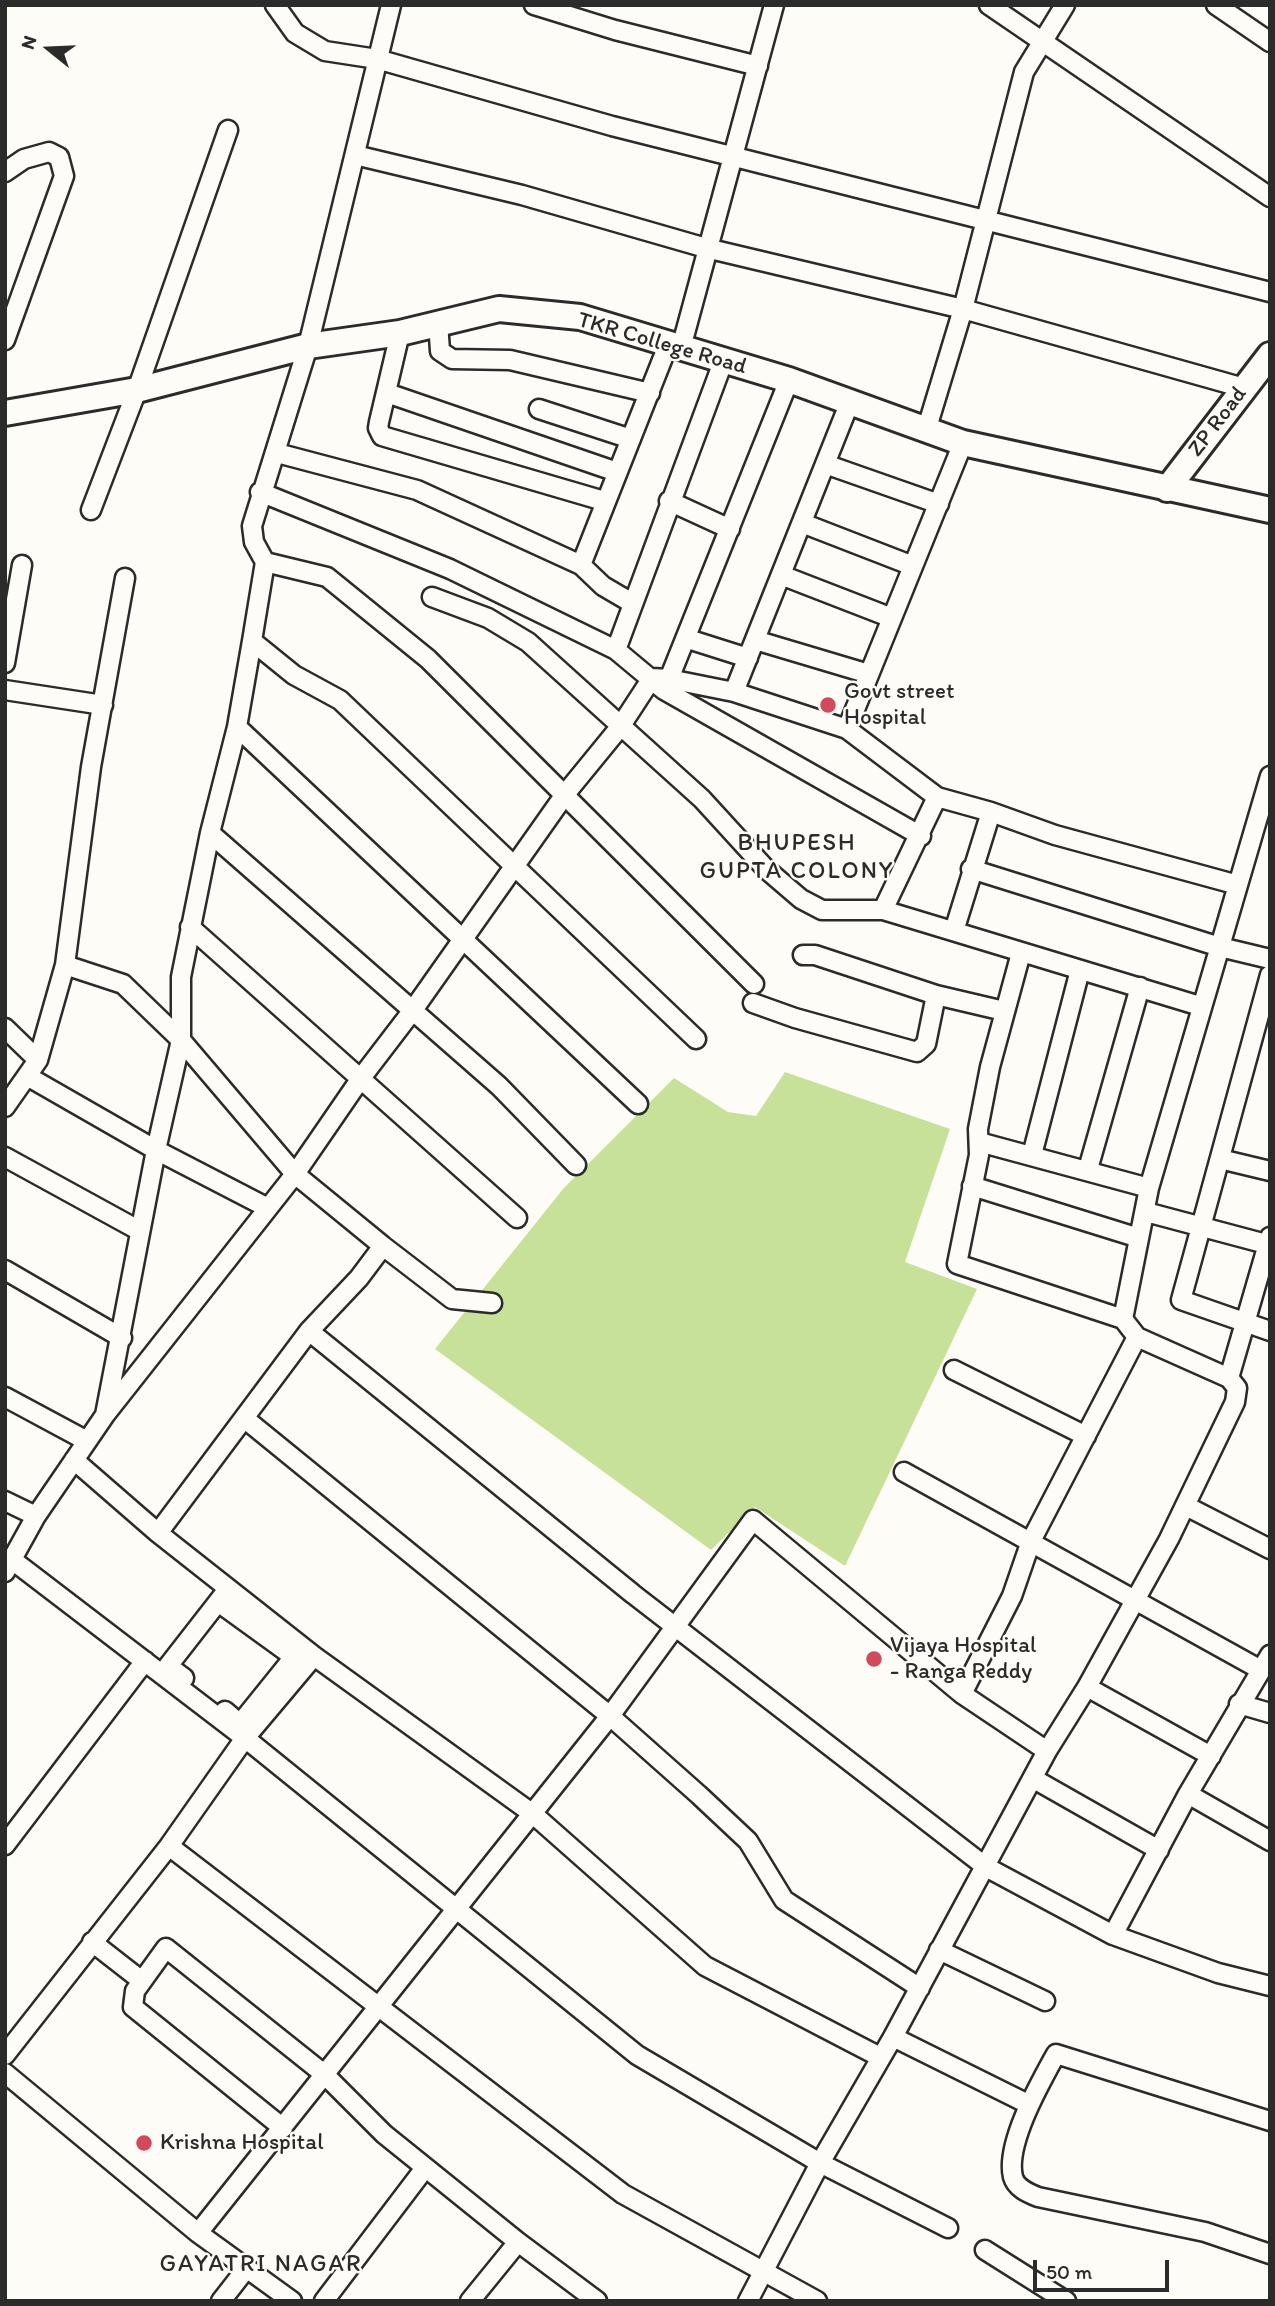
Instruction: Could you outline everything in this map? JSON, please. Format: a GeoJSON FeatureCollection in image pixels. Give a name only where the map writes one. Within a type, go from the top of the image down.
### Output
{"type":"FeatureCollection","features":[{"type":"Feature","properties":{"kind":"street"},"geometry":{"type":"LineString","coordinates":[[275,5],[295,33],[324,51],[377,59],[612,126],[1270,292]]}},
{"type":"Feature","properties":{"kind":"street"},"geometry":{"type":"LineString","coordinates":[[105,1415],[122,1338],[156,1150],[181,1040],[181,977],[190,927],[237,727],[265,562],[254,542],[251,526],[260,492],[277,453],[308,346],[391,5]]}},
{"type":"Feature","properties":{"kind":"street"},"geometry":{"type":"LineString","coordinates":[[534,5],[615,30],[758,66]]}},
{"type":"Feature","properties":{"kind":"street"},"geometry":{"type":"LineString","coordinates":[[581,565],[604,501],[650,393],[675,347],[733,156],[774,5]]}},
{"type":"Feature","properties":{"kind":"street"},"geometry":{"type":"LineString","coordinates":[[989,5],[1270,197]]}},
{"type":"Feature","properties":{"kind":"street"},"geometry":{"type":"LineString","coordinates":[[926,430],[963,309],[1024,72],[1041,39],[1065,5]]}},
{"type":"Feature","properties":{"kind":"street"},"geometry":{"type":"LineString","coordinates":[[1216,5],[1270,43]]}},
{"type":"Feature","properties":{"kind":"street"},"geometry":{"type":"LineString","coordinates":[[91,510],[137,390],[228,130]]}},
{"type":"Feature","properties":{"kind":"street"},"geometry":{"type":"LineString","coordinates":[[5,172],[38,153],[49,152],[59,158],[64,166],[64,176],[43,239],[12,298],[5,340]]}},
{"type":"Feature","properties":{"kind":"street"},"geometry":{"type":"LineString","coordinates":[[355,155],[533,198],[706,248],[963,309],[1244,388]]}},
{"type":"Feature","properties":{"kind":"street","name":"TKR College Road"},"geometry":{"type":"LineString","coordinates":[[5,413],[137,390],[308,346],[400,333],[499,309],[580,317],[789,380],[849,404],[963,443],[1270,510]]}},
{"type":"Feature","properties":{"kind":"street"},"geometry":{"type":"LineString","coordinates":[[438,322],[440,351],[452,359],[510,360],[650,393]]}},
{"type":"Feature","properties":{"kind":"street"},"geometry":{"type":"LineString","coordinates":[[400,333],[377,428],[385,438],[604,501]]}},
{"type":"Feature","properties":{"kind":"street","name":"ZP Road"},"geometry":{"type":"LineString","coordinates":[[1167,489],[1270,355]]}},
{"type":"Feature","properties":{"kind":"street"},"geometry":{"type":"LineString","coordinates":[[615,650],[723,362]]}},
{"type":"Feature","properties":{"kind":"street"},"geometry":{"type":"LineString","coordinates":[[789,380],[688,639],[661,678],[566,793],[295,1174],[105,1415],[36,1516],[8,1566],[145,1661],[245,1738],[458,1907],[637,2055],[820,2163],[948,2228]]}},
{"type":"Feature","properties":{"kind":"street"},"geometry":{"type":"LineString","coordinates":[[387,393],[617,472]]}},
{"type":"Feature","properties":{"kind":"street"},"geometry":{"type":"LineString","coordinates":[[734,692],[849,404]]}},
{"type":"Feature","properties":{"kind":"street"},"geometry":{"type":"LineString","coordinates":[[539,409],[631,439]]}},
{"type":"Feature","properties":{"kind":"street"},"geometry":{"type":"LineString","coordinates":[[847,729],[963,443]]}},
{"type":"Feature","properties":{"kind":"street"},"geometry":{"type":"LineString","coordinates":[[277,453],[417,491],[581,565],[603,586],[632,603]]}},
{"type":"Feature","properties":{"kind":"street"},"geometry":{"type":"LineString","coordinates":[[825,464],[939,504]]}},
{"type":"Feature","properties":{"kind":"street"},"geometry":{"type":"LineString","coordinates":[[260,492],[450,569],[615,650],[661,678],[734,692],[847,729],[937,797],[991,812],[1055,835],[1238,885]]}},
{"type":"Feature","properties":{"kind":"street"},"geometry":{"type":"LineString","coordinates":[[669,502],[730,529]]}},
{"type":"Feature","properties":{"kind":"street"},"geometry":{"type":"LineString","coordinates":[[802,523],[913,566]]}},
{"type":"Feature","properties":{"kind":"street"},"geometry":{"type":"LineString","coordinates":[[265,562],[327,577],[428,659],[566,793],[754,984]]}},
{"type":"Feature","properties":{"kind":"street"},"geometry":{"type":"LineString","coordinates":[[5,663],[22,565]]}},
{"type":"Feature","properties":{"kind":"street"},"geometry":{"type":"LineString","coordinates":[[781,575],[892,618]]}},
{"type":"Feature","properties":{"kind":"street"},"geometry":{"type":"LineString","coordinates":[[5,1107],[38,1060],[65,965],[103,705],[125,578]]}},
{"type":"Feature","properties":{"kind":"street"},"geometry":{"type":"LineString","coordinates":[[432,597],[488,618],[528,642],[702,799],[766,869],[802,899],[822,910],[883,910],[1200,1006]]}},
{"type":"Feature","properties":{"kind":"street"},"geometry":{"type":"LineString","coordinates":[[688,639],[748,658]]}},
{"type":"Feature","properties":{"kind":"street"},"geometry":{"type":"LineString","coordinates":[[755,639],[869,674]]}},
{"type":"Feature","properties":{"kind":"street"},"geometry":{"type":"LineString","coordinates":[[252,641],[294,676],[340,700],[696,1039]]}},
{"type":"Feature","properties":{"kind":"street"},"geometry":{"type":"LineString","coordinates":[[661,678],[664,691],[921,836]]}},
{"type":"Feature","properties":{"kind":"street"},"geometry":{"type":"LineString","coordinates":[[5,690],[103,705]]}},
{"type":"Feature","properties":{"kind":"street"},"geometry":{"type":"LineString","coordinates":[[237,727],[638,1104]]}},
{"type":"Feature","properties":{"kind":"street"},"geometry":{"type":"LineString","coordinates":[[1122,1319],[1149,1188],[1200,1006],[1270,776]]}},
{"type":"Feature","properties":{"kind":"street"},"geometry":{"type":"LineString","coordinates":[[883,910],[921,836],[937,797]]}},
{"type":"Feature","properties":{"kind":"street"},"geometry":{"type":"LineString","coordinates":[[954,931],[971,869],[991,812]]}},
{"type":"Feature","properties":{"kind":"street"},"geometry":{"type":"LineString","coordinates":[[210,833],[499,1086],[576,1165]]}},
{"type":"Feature","properties":{"kind":"street"},"geometry":{"type":"LineString","coordinates":[[971,869],[1220,947],[1270,959]]}},
{"type":"Feature","properties":{"kind":"street"},"geometry":{"type":"LineString","coordinates":[[190,927],[517,1218]]}},
{"type":"Feature","properties":{"kind":"street"},"geometry":{"type":"LineString","coordinates":[[748,2301],[820,2163],[893,2037],[1047,1751],[1087,1687],[1136,1599],[1186,1506],[1235,1402],[1237,1388],[1229,1378],[1137,1337],[1122,1319],[957,1264],[979,1142],[978,1129],[1004,1010],[1021,953]]}},
{"type":"Feature","properties":{"kind":"street"},"geometry":{"type":"LineString","coordinates":[[803,956],[815,955],[936,995],[1004,1010]]}},
{"type":"Feature","properties":{"kind":"street"},"geometry":{"type":"LineString","coordinates":[[65,965],[123,984],[181,1040],[295,1174],[383,1246],[452,1298],[492,1303]]}},
{"type":"Feature","properties":{"kind":"street"},"geometry":{"type":"LineString","coordinates":[[1032,1155],[1080,970]]}},
{"type":"Feature","properties":{"kind":"street"},"geometry":{"type":"LineString","coordinates":[[1270,975],[1181,1300],[1270,1331]]}},
{"type":"Feature","properties":{"kind":"street"},"geometry":{"type":"LineString","coordinates":[[1087,1169],[1140,987]]}},
{"type":"Feature","properties":{"kind":"street"},"geometry":{"type":"LineString","coordinates":[[753,1003],[795,1018],[918,1052],[926,1044],[936,995]]}},
{"type":"Feature","properties":{"kind":"street"},"geometry":{"type":"LineString","coordinates":[[5,1028],[38,1060]]}},
{"type":"Feature","properties":{"kind":"street"},"geometry":{"type":"LineString","coordinates":[[27,1076],[156,1150],[268,1208]]}},
{"type":"Feature","properties":{"kind":"street"},"geometry":{"type":"LineString","coordinates":[[979,1142],[1087,1169],[1149,1188]]}},
{"type":"Feature","properties":{"kind":"street"},"geometry":{"type":"LineString","coordinates":[[5,1157],[140,1231]]}},
{"type":"Feature","properties":{"kind":"street"},"geometry":{"type":"LineString","coordinates":[[1220,1158],[1270,1171]]}},
{"type":"Feature","properties":{"kind":"street"},"geometry":{"type":"LineString","coordinates":[[972,1186],[1139,1238]]}},
{"type":"Feature","properties":{"kind":"street"},"geometry":{"type":"LineString","coordinates":[[1146,1212],[1269,1242],[1229,1378]]}},
{"type":"Feature","properties":{"kind":"street"},"geometry":{"type":"LineString","coordinates":[[158,1533],[309,1331],[359,1278],[383,1246]]}},
{"type":"Feature","properties":{"kind":"street"},"geometry":{"type":"LineString","coordinates":[[5,1269],[122,1338]]}},
{"type":"Feature","properties":{"kind":"street"},"geometry":{"type":"LineString","coordinates":[[309,1331],[633,1594],[986,1867],[1113,1935],[1218,1973],[1270,1986]]}},
{"type":"Feature","properties":{"kind":"street"},"geometry":{"type":"LineString","coordinates":[[962,1694],[1012,1596],[1031,1541],[1137,1337]]}},
{"type":"Feature","properties":{"kind":"street"},"geometry":{"type":"LineString","coordinates":[[954,1370],[1086,1436]]}},
{"type":"Feature","properties":{"kind":"street"},"geometry":{"type":"LineString","coordinates":[[5,1397],[87,1441]]}},
{"type":"Feature","properties":{"kind":"street"},"geometry":{"type":"LineString","coordinates":[[244,1418],[610,1716],[748,1841],[785,1900],[920,1987]]}},
{"type":"Feature","properties":{"kind":"street"},"geometry":{"type":"LineString","coordinates":[[74,1460],[294,1657],[240,1724],[168,1666],[230,1600]]}},
{"type":"Feature","properties":{"kind":"street"},"geometry":{"type":"LineString","coordinates":[[904,1472],[1136,1599],[1266,1663],[1239,1704],[1188,1794],[1113,1935]]}},
{"type":"Feature","properties":{"kind":"street"},"geometry":{"type":"LineString","coordinates":[[5,1501],[36,1516]]}},
{"type":"Feature","properties":{"kind":"street"},"geometry":{"type":"LineString","coordinates":[[1186,1506],[1270,1549]]}},
{"type":"Feature","properties":{"kind":"street"},"geometry":{"type":"LineString","coordinates":[[198,2233],[610,1716],[753,1520],[962,1694],[1047,1751]]}},
{"type":"Feature","properties":{"kind":"street"},"geometry":{"type":"LineString","coordinates":[[230,1600],[314,1656],[533,1814],[705,1966],[880,2057]]}},
{"type":"Feature","properties":{"kind":"street"},"geometry":{"type":"LineString","coordinates":[[5,2056],[169,1846],[245,1738],[314,1656]]}},
{"type":"Feature","properties":{"kind":"street"},"geometry":{"type":"LineString","coordinates":[[5,1846],[145,1661]]}},
{"type":"Feature","properties":{"kind":"street"},"geometry":{"type":"LineString","coordinates":[[1087,1687],[1211,1756]]}},
{"type":"Feature","properties":{"kind":"street"},"geometry":{"type":"LineString","coordinates":[[1239,1704],[1270,1713]]}},
{"type":"Feature","properties":{"kind":"street"},"geometry":{"type":"LineString","coordinates":[[1034,1779],[1159,1850]]}},
{"type":"Feature","properties":{"kind":"street"},"geometry":{"type":"LineString","coordinates":[[1188,1794],[1270,1841]]}},
{"type":"Feature","properties":{"kind":"street"},"geometry":{"type":"LineString","coordinates":[[169,1846],[623,2194],[817,2301]]}},
{"type":"Feature","properties":{"kind":"street"},"geometry":{"type":"LineString","coordinates":[[92,1942],[142,1981]]}},
{"type":"Feature","properties":{"kind":"street"},"geometry":{"type":"LineString","coordinates":[[282,2128],[138,2013],[133,2001],[142,1981],[166,1948],[324,2074],[384,2134],[425,2168],[597,2301]]}},
{"type":"Feature","properties":{"kind":"street"},"geometry":{"type":"LineString","coordinates":[[939,1950],[1045,2001]]}},
{"type":"Feature","properties":{"kind":"street"},"geometry":{"type":"LineString","coordinates":[[893,2037],[1028,2104]]}},
{"type":"Feature","properties":{"kind":"street"},"geometry":{"type":"LineString","coordinates":[[1270,2120],[1056,2054],[1028,2104],[1012,2161],[1013,2180],[1023,2191],[1038,2197],[1205,2232],[1270,2254]]}},
{"type":"Feature","properties":{"kind":"street"},"geometry":{"type":"LineString","coordinates":[[5,2073],[198,2233],[292,2301]]}},
{"type":"Feature","properties":{"kind":"street"},"geometry":{"type":"LineString","coordinates":[[324,2301],[425,2168]]}},
{"type":"Feature","properties":{"kind":"street"},"geometry":{"type":"LineString","coordinates":[[470,2301],[518,2242]]}},
{"type":"Feature","properties":{"kind":"street"},"geometry":{"type":"LineString","coordinates":[[985,2250],[1066,2301]]}},
{"type":"Feature","properties":{"kind":"street"},"geometry":{"type":"LineString","coordinates":[[221,2301],[246,2269]]}},
{"type":"Feature","properties":{"kind":"green space"},"geometry":{"type":"Polygon","coordinates":[[[785,1072],[950,1129],[905,1262],[977,1289],[845,1566],[755,1507],[711,1550],[435,1349],[563,1189],[674,1078],[728,1112],[756,1116],[785,1072]]]}},
{"type":"Feature","properties":{"kind":"place","name":"Govt street Hospital"},"geometry":{"type":"Point","coordinates":[828,705]}},
{"type":"Feature","properties":{"kind":"place","name":"Vijaya Hospital - Ranga Reddy"},"geometry":{"type":"Point","coordinates":[874,1659]}},
{"type":"Feature","properties":{"kind":"place","name":"Krishna Hospital"},"geometry":{"type":"Point","coordinates":[144,2143]}},
{"type":"Feature","properties":{"kind":"district","name":"BHUPESH GUPTA COLONY"},"geometry":{"type":"Point","coordinates":[797,858]}},
{"type":"Feature","properties":{"kind":"district","name":"GAYATRI NAGAR"},"geometry":{"type":"Point","coordinates":[261,2265]}}]}
